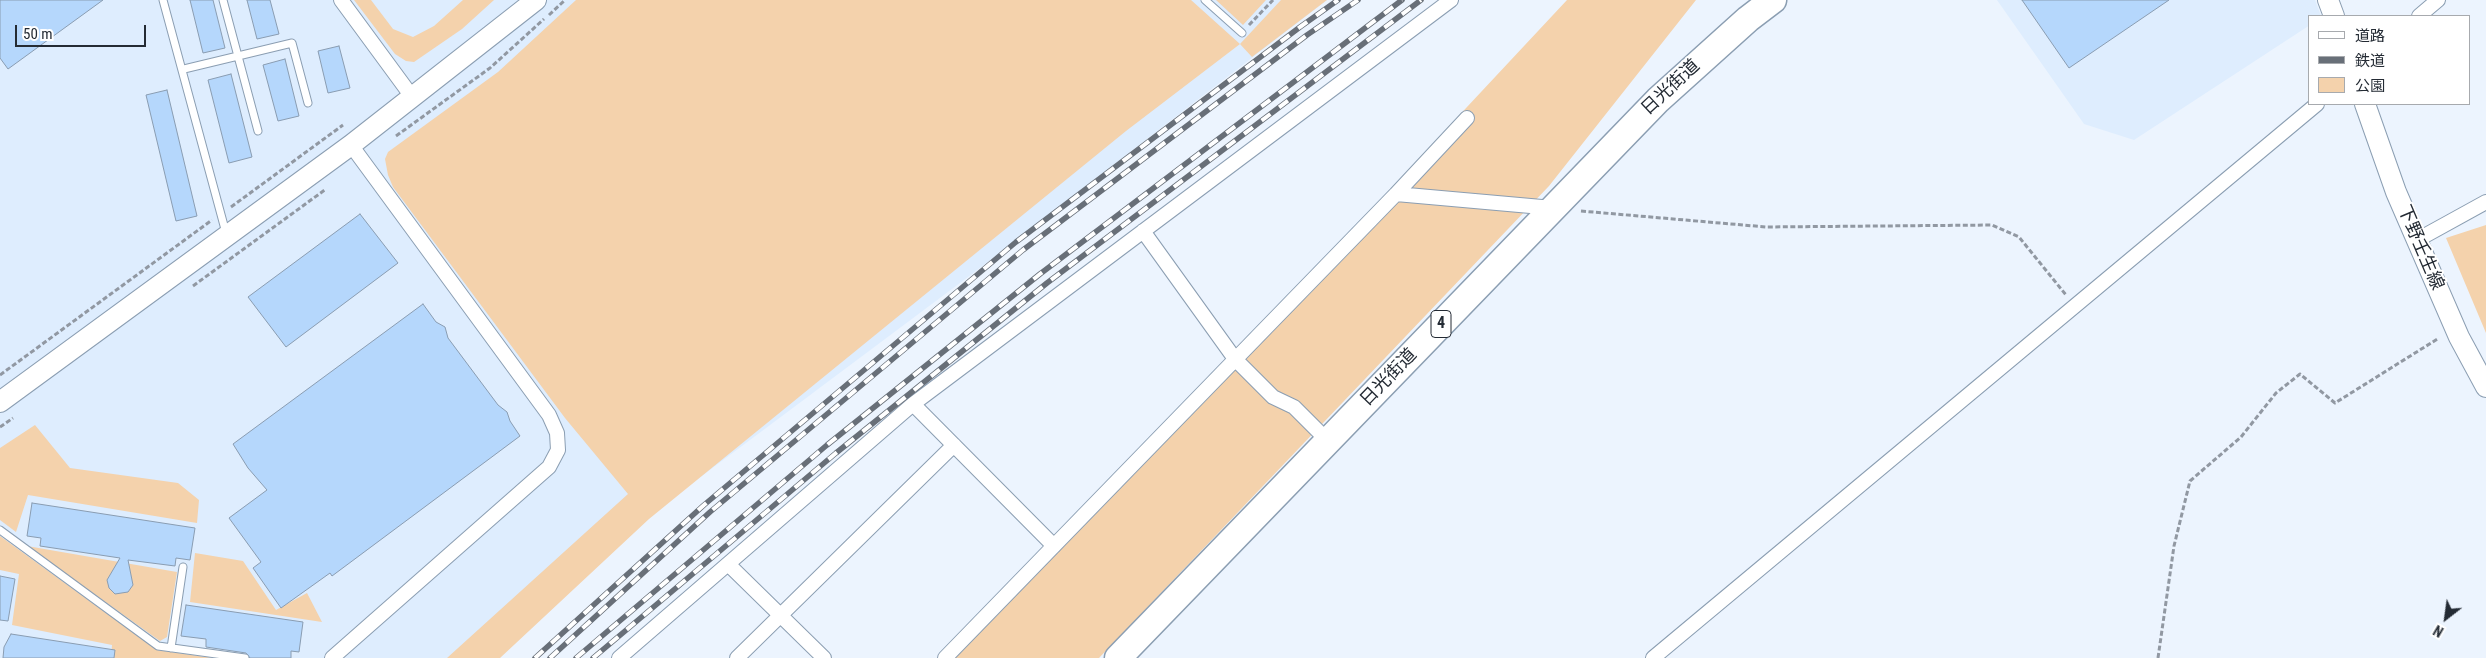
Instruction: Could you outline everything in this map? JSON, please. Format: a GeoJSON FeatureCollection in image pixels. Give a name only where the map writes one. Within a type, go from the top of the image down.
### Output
{"type":"FeatureCollection","features":[{"type":"Feature","properties":{"kind":"highway","name":"日光街道"},"geometry":{"type":"LineString","coordinates":[[1118,658],[1658,100],[1748,19],[1773,0]]}},
{"type":"Feature","properties":{"kind":"street"},"geometry":{"type":"LineString","coordinates":[[341,0],[413,98]]}},
{"type":"Feature","properties":{"kind":"street"},"geometry":{"type":"LineString","coordinates":[[0,402],[351,145],[536,0]]}},
{"type":"Feature","properties":{"kind":"street"},"geometry":{"type":"LineString","coordinates":[[619,658],[913,404],[1452,0]]}},
{"type":"Feature","properties":{"kind":"street"},"geometry":{"type":"LineString","coordinates":[[2328,0],[2334,15]]}},
{"type":"Feature","properties":{"kind":"street"},"geometry":{"type":"LineString","coordinates":[[2420,15],[2438,0]]}},
{"type":"Feature","properties":{"kind":"street"},"geometry":{"type":"LineString","coordinates":[[1653,658],[2316,105]]}},
{"type":"Feature","properties":{"kind":"street","name":"下野壬生線"},"geometry":{"type":"LineString","coordinates":[[2365,105],[2396,192],[2455,328],[2486,387]]}},
{"type":"Feature","properties":{"kind":"street"},"geometry":{"type":"LineString","coordinates":[[945,658],[1396,194],[1467,118]]}},
{"type":"Feature","properties":{"kind":"street"},"geometry":{"type":"LineString","coordinates":[[332,658],[549,467],[558,450],[557,433],[549,415],[351,145]]}},
{"type":"Feature","properties":{"kind":"street"},"geometry":{"type":"LineString","coordinates":[[1396,194],[1553,208]]}},
{"type":"Feature","properties":{"kind":"street"},"geometry":{"type":"LineString","coordinates":[[2417,240],[2486,202]]}},
{"type":"Feature","properties":{"kind":"street"},"geometry":{"type":"LineString","coordinates":[[1143,231],[1235,359],[1273,397],[1294,407],[1328,441]]}},
{"type":"Feature","properties":{"kind":"street"},"geometry":{"type":"LineString","coordinates":[[913,404],[1054,546]]}},
{"type":"Feature","properties":{"kind":"street"},"geometry":{"type":"LineString","coordinates":[[737,658],[954,445]]}},
{"type":"Feature","properties":{"kind":"street"},"geometry":{"type":"LineString","coordinates":[[728,564],[824,658]]}},
{"type":"Feature","properties":{"kind":"lane"},"geometry":{"type":"LineString","coordinates":[[163,0],[184,69],[227,236]]}},
{"type":"Feature","properties":{"kind":"lane"},"geometry":{"type":"LineString","coordinates":[[223,0],[258,131]]}},
{"type":"Feature","properties":{"kind":"lane"},"geometry":{"type":"LineString","coordinates":[[1206,0],[1242,33]]}},
{"type":"Feature","properties":{"kind":"lane"},"geometry":{"type":"LineString","coordinates":[[184,69],[292,43],[308,103]]}},
{"type":"Feature","properties":{"kind":"lane"},"geometry":{"type":"LineString","coordinates":[[0,530],[158,646],[245,658]]}},
{"type":"Feature","properties":{"kind":"lane"},"geometry":{"type":"LineString","coordinates":[[171,648],[183,567]]}},
{"type":"Feature","properties":{"kind":"path"},"geometry":{"type":"LineString","coordinates":[[396,136],[490,68],[565,0]]}},
{"type":"Feature","properties":{"kind":"path"},"geometry":{"type":"LineString","coordinates":[[1242,33],[1273,0]]}},
{"type":"Feature","properties":{"kind":"path"},"geometry":{"type":"LineString","coordinates":[[230,207],[351,120]]}},
{"type":"Feature","properties":{"kind":"path"},"geometry":{"type":"LineString","coordinates":[[1553,208],[1766,227],[1992,225],[2019,237],[2074,306]]}},
{"type":"Feature","properties":{"kind":"path"},"geometry":{"type":"LineString","coordinates":[[0,375],[215,218]]}},
{"type":"Feature","properties":{"kind":"path"},"geometry":{"type":"LineString","coordinates":[[2158,658],[2174,546],[2190,481],[2241,437],[2276,393],[2300,374],[2335,403],[2455,328]]}},
{"type":"Feature","properties":{"kind":"shaded area"},"geometry":{"type":"Polygon","coordinates":[[[0,0],[1327,0],[972,274],[552,588],[486,658],[0,658],[0,0]]]}},
{"type":"Feature","properties":{"kind":"shaded area"},"geometry":{"type":"Polygon","coordinates":[[[1997,0],[2315,0],[2321,15],[2308,15],[2308,26],[2134,140],[2084,124],[1997,0]]]}},
{"type":"Feature","properties":{"kind":"green space"},"geometry":{"type":"Polygon","coordinates":[[[354,0],[371,0],[393,29],[413,37],[434,26],[463,0],[494,0],[462,29],[414,62],[406,61],[395,54],[354,0]]]}},
{"type":"Feature","properties":{"kind":"green space"},"geometry":{"type":"Polygon","coordinates":[[[576,0],[1191,0],[1240,44],[1126,131],[649,519],[500,658],[447,658],[628,494],[565,418],[393,187],[388,175],[385,159],[388,152],[498,72],[576,0]]]}},
{"type":"Feature","properties":{"kind":"green space"},"geometry":{"type":"Polygon","coordinates":[[[1216,0],[1266,0],[1243,25],[1216,0]]]}},
{"type":"Feature","properties":{"kind":"green space"},"geometry":{"type":"Polygon","coordinates":[[[1281,0],[1327,0],[1252,57],[1240,44],[1281,0]]]}},
{"type":"Feature","properties":{"kind":"green space"},"geometry":{"type":"Polygon","coordinates":[[[1567,0],[1696,0],[1549,186],[1099,658],[952,658],[1567,0]]]}},
{"type":"Feature","properties":{"kind":"green space"},"geometry":{"type":"Polygon","coordinates":[[[2486,225],[2486,333],[2446,238],[2486,225]]]}},
{"type":"Feature","properties":{"kind":"green space"},"geometry":{"type":"Polygon","coordinates":[[[35,425],[70,468],[178,483],[199,500],[197,523],[28,495],[16,532],[0,520],[0,448],[35,425]]]}},
{"type":"Feature","properties":{"kind":"green space"},"geometry":{"type":"Polygon","coordinates":[[[0,536],[157,650],[213,658],[111,658],[112,645],[12,625],[19,574],[0,570],[0,536]]]}},
{"type":"Feature","properties":{"kind":"green space"},"geometry":{"type":"Polygon","coordinates":[[[27,546],[177,572],[167,637],[160,641],[27,546]]]}},
{"type":"Feature","properties":{"kind":"green space"},"geometry":{"type":"Polygon","coordinates":[[[195,553],[243,561],[276,610],[307,593],[322,622],[190,602],[195,553]]]}},
{"type":"Feature","properties":{"kind":"building"},"geometry":{"type":"Polygon","coordinates":[[[0,0],[103,0],[8,69],[0,58],[0,0]]]}},
{"type":"Feature","properties":{"kind":"building"},"geometry":{"type":"Polygon","coordinates":[[[190,0],[213,0],[225,48],[203,53],[190,0]]]}},
{"type":"Feature","properties":{"kind":"building"},"geometry":{"type":"Polygon","coordinates":[[[247,0],[270,0],[279,34],[257,39],[247,0]]]}},
{"type":"Feature","properties":{"kind":"building"},"geometry":{"type":"Polygon","coordinates":[[[2022,0],[2169,0],[2069,68],[2022,0]]]}},
{"type":"Feature","properties":{"kind":"building"},"geometry":{"type":"Polygon","coordinates":[[[339,46],[350,88],[328,93],[318,51],[339,46]]]}},
{"type":"Feature","properties":{"kind":"building"},"geometry":{"type":"Polygon","coordinates":[[[285,59],[299,116],[278,121],[263,65],[285,59]]]}},
{"type":"Feature","properties":{"kind":"building"},"geometry":{"type":"Polygon","coordinates":[[[231,74],[252,157],[229,163],[208,80],[231,74]]]}},
{"type":"Feature","properties":{"kind":"building"},"geometry":{"type":"Polygon","coordinates":[[[167,90],[197,216],[176,221],[146,95],[167,90]]]}},
{"type":"Feature","properties":{"kind":"building"},"geometry":{"type":"Polygon","coordinates":[[[360,214],[398,263],[286,347],[248,297],[360,214]]]}},
{"type":"Feature","properties":{"kind":"building"},"geometry":{"type":"Polygon","coordinates":[[[423,304],[436,322],[445,327],[448,338],[498,405],[507,412],[510,421],[520,436],[332,576],[330,573],[281,608],[253,568],[261,562],[229,518],[267,490],[248,468],[233,444],[423,304]]]}},
{"type":"Feature","properties":{"kind":"building"},"geometry":{"type":"Polygon","coordinates":[[[32,503],[195,528],[190,560],[176,558],[175,566],[128,560],[133,585],[128,592],[115,594],[109,588],[107,580],[120,558],[40,546],[41,538],[27,536],[32,503]]]}},
{"type":"Feature","properties":{"kind":"building"},"geometry":{"type":"Polygon","coordinates":[[[0,576],[15,579],[8,621],[0,620],[0,576]]]}},
{"type":"Feature","properties":{"kind":"building"},"geometry":{"type":"Polygon","coordinates":[[[186,605],[303,622],[299,652],[291,651],[291,658],[250,658],[246,653],[206,647],[206,639],[181,636],[186,605]]]}},
{"type":"Feature","properties":{"kind":"building"},"geometry":{"type":"Polygon","coordinates":[[[11,634],[115,650],[114,658],[3,658],[4,647],[11,634]]]}},
{"type":"Feature","properties":{"kind":"railway"},"geometry":{"type":"LineString","coordinates":[[535,658],[704,505],[1016,242],[1338,0]]}},
{"type":"Feature","properties":{"kind":"railway"},"geometry":{"type":"LineString","coordinates":[[550,658],[710,512],[1023,250],[1307,35],[1358,0]]}},
{"type":"Feature","properties":{"kind":"railway"},"geometry":{"type":"LineString","coordinates":[[576,658],[827,445],[1040,274],[1402,0]]}},
{"type":"Feature","properties":{"kind":"railway"},"geometry":{"type":"LineString","coordinates":[[593,658],[836,453],[1047,283],[1421,0]]}}]}
